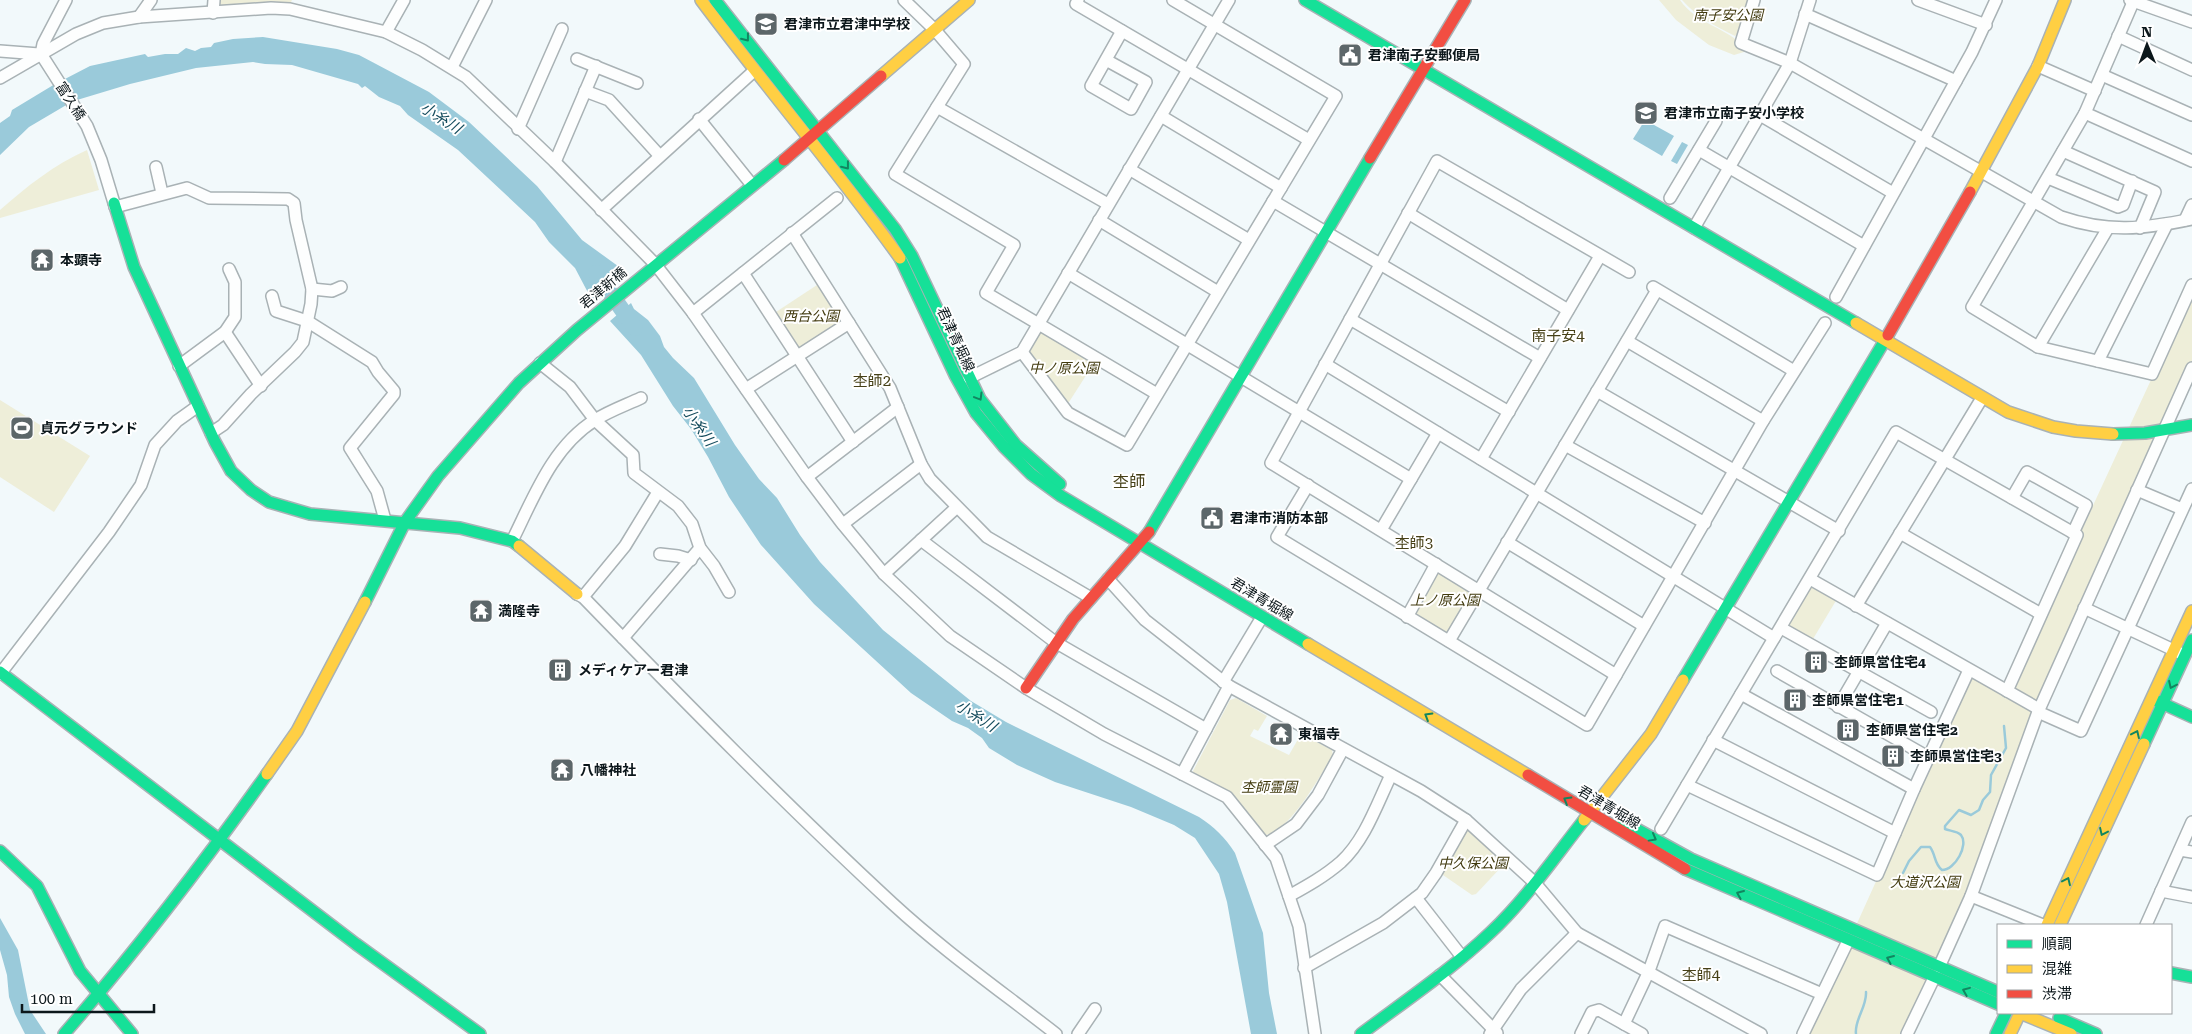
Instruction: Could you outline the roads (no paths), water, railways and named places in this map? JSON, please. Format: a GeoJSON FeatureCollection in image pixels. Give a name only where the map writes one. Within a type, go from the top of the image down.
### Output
{"type":"FeatureCollection","features":[{"type":"Feature","properties":{"kind":"street"},"geometry":{"type":"LineString","coordinates":[[43,58],[43,44],[66,0]]}},
{"type":"Feature","properties":{"kind":"street"},"geometry":{"type":"LineString","coordinates":[[139,17],[151,0]]}},
{"type":"Feature","properties":{"kind":"street"},"geometry":{"type":"LineString","coordinates":[[213,13],[214,0]]}},
{"type":"Feature","properties":{"kind":"street"},"geometry":{"type":"LineString","coordinates":[[386,32],[404,0]]}},
{"type":"Feature","properties":{"kind":"street"},"geometry":{"type":"LineString","coordinates":[[452,67],[486,0]]}},
{"type":"Feature","properties":{"kind":"street","name":"君津青堀線"},"geometry":{"type":"LineString","coordinates":[[702,0],[754,71],[861,203],[903,261],[956,375],[976,413],[1004,447],[1032,474],[1061,496],[1143,539],[1593,810],[1685,869],[1848,940],[1936,973],[1997,992]]}},
{"type":"Feature","properties":{"kind":"street","name":"君津青堀線"},"geometry":{"type":"LineString","coordinates":[[715,0],[895,229],[912,256],[969,378],[994,420],[1038,466],[1062,485],[1262,617],[1593,810],[1691,859],[1936,973],[1997,1004]]}},
{"type":"Feature","properties":{"kind":"street"},"geometry":{"type":"LineString","coordinates":[[904,0],[935,30],[964,64],[895,174],[1014,245],[986,293],[1157,394]]}},
{"type":"Feature","properties":{"kind":"street","name":"君津新橋"},"geometry":{"type":"LineString","coordinates":[[64,1034],[99,994],[221,838],[297,731],[405,522],[467,441],[519,383],[577,330],[819,131],[969,0]]}},
{"type":"Feature","properties":{"kind":"street"},"geometry":{"type":"LineString","coordinates":[[1078,0],[1076,4],[1309,140]]}},
{"type":"Feature","properties":{"kind":"street"},"geometry":{"type":"LineString","coordinates":[[1022,352],[1068,413],[1127,445],[1336,96],[1173,0]]}},
{"type":"Feature","properties":{"kind":"street"},"geometry":{"type":"LineString","coordinates":[[969,378],[1022,352],[1229,0]]}},
{"type":"Feature","properties":{"kind":"street"},"geometry":{"type":"LineString","coordinates":[[1305,0],[1982,398],[2032,422],[2065,430],[2103,435],[2137,435],[2192,425]]}},
{"type":"Feature","properties":{"kind":"street"},"geometry":{"type":"LineString","coordinates":[[1026,688],[1055,642],[1143,539],[1241,377],[1422,69],[1465,0]]}},
{"type":"Feature","properties":{"kind":"street"},"geometry":{"type":"LineString","coordinates":[[1754,0],[1741,43],[1790,63],[1981,172],[2068,219],[2083,224],[2108,228],[2140,228],[2189,219],[2192,205]]}},
{"type":"Feature","properties":{"kind":"street"},"geometry":{"type":"LineString","coordinates":[[1694,228],[1790,63],[1810,0]]}},
{"type":"Feature","properties":{"kind":"street"},"geometry":{"type":"LineString","coordinates":[[1918,0],[1986,25]]}},
{"type":"Feature","properties":{"kind":"street"},"geometry":{"type":"LineString","coordinates":[[1836,297],[1956,81],[1986,25],[1996,0]]}},
{"type":"Feature","properties":{"kind":"street"},"geometry":{"type":"LineString","coordinates":[[1361,1034],[1374,1030],[1491,932],[1534,883],[1593,810],[1651,734],[1885,340],[1981,172],[2038,66],[2065,0]]}},
{"type":"Feature","properties":{"kind":"street"},"geometry":{"type":"LineString","coordinates":[[2192,22],[2132,0],[2086,113],[1972,307],[2038,347],[2152,374],[2192,285]]}},
{"type":"Feature","properties":{"kind":"street"},"geometry":{"type":"LineString","coordinates":[[0,78],[43,58],[76,34],[103,23],[139,17],[213,13],[293,5],[386,32],[452,67],[483,92],[518,129],[555,162],[601,210],[693,313],[807,477],[884,574],[950,636],[1026,688],[1104,734],[1227,797],[1276,858],[1299,926],[1315,1034]]}},
{"type":"Feature","properties":{"kind":"street"},"geometry":{"type":"LineString","coordinates":[[1805,14],[1956,81]]}},
{"type":"Feature","properties":{"kind":"street"},"geometry":{"type":"LineString","coordinates":[[518,129],[562,29]]}},
{"type":"Feature","properties":{"kind":"street"},"geometry":{"type":"LineString","coordinates":[[1106,60],[1146,82],[1131,108],[1091,86],[1122,31]]}},
{"type":"Feature","properties":{"kind":"street"},"geometry":{"type":"LineString","coordinates":[[2118,36],[2192,70]]}},
{"type":"Feature","properties":{"kind":"street"},"geometry":{"type":"LineString","coordinates":[[0,51],[43,58]]}},
{"type":"Feature","properties":{"kind":"street","name":"富久橋"},"geometry":{"type":"LineString","coordinates":[[43,58],[87,126],[114,205]]}},
{"type":"Feature","properties":{"kind":"street"},"geometry":{"type":"LineString","coordinates":[[576,58],[637,83]]}},
{"type":"Feature","properties":{"kind":"street"},"geometry":{"type":"LineString","coordinates":[[555,162],[596,66]]}},
{"type":"Feature","properties":{"kind":"street"},"geometry":{"type":"LineString","coordinates":[[2038,66],[2095,90]]}},
{"type":"Feature","properties":{"kind":"street"},"geometry":{"type":"LineString","coordinates":[[601,210],[659,155],[754,71]]}},
{"type":"Feature","properties":{"kind":"street"},"geometry":{"type":"LineString","coordinates":[[2102,75],[2192,115]]}},
{"type":"Feature","properties":{"kind":"street"},"geometry":{"type":"LineString","coordinates":[[585,90],[609,100],[659,155]]}},
{"type":"Feature","properties":{"kind":"street"},"geometry":{"type":"LineString","coordinates":[[937,107],[1108,204]]}},
{"type":"Feature","properties":{"kind":"street"},"geometry":{"type":"LineString","coordinates":[[2086,113],[2192,161]]}},
{"type":"Feature","properties":{"kind":"street"},"geometry":{"type":"LineString","coordinates":[[1760,115],[1894,194]]}},
{"type":"Feature","properties":{"kind":"street"},"geometry":{"type":"LineString","coordinates":[[1161,116],[1281,188]]}},
{"type":"Feature","properties":{"kind":"street"},"geometry":{"type":"LineString","coordinates":[[699,119],[752,185]]}},
{"type":"Feature","properties":{"kind":"street"},"geometry":{"type":"LineString","coordinates":[[1670,198],[1716,122]]}},
{"type":"Feature","properties":{"kind":"street"},"geometry":{"type":"LineString","coordinates":[[1698,150],[1864,246]]}},
{"type":"Feature","properties":{"kind":"street"},"geometry":{"type":"LineString","coordinates":[[2063,151],[2155,192],[2140,228]]}},
{"type":"Feature","properties":{"kind":"street"},"geometry":{"type":"LineString","coordinates":[[1616,675],[1271,463],[1437,161],[1629,272]]}},
{"type":"Feature","properties":{"kind":"street"},"geometry":{"type":"LineString","coordinates":[[156,167],[162,193]]}},
{"type":"Feature","properties":{"kind":"street"},"geometry":{"type":"LineString","coordinates":[[1129,169],[1249,240]]}},
{"type":"Feature","properties":{"kind":"street"},"geometry":{"type":"LineString","coordinates":[[2048,178],[2118,207],[2123,205],[2132,181]]}},
{"type":"Feature","properties":{"kind":"street"},"geometry":{"type":"LineString","coordinates":[[211,433],[223,425],[303,342],[314,289],[296,220],[294,203],[288,199],[209,198],[186,188],[114,205],[134,267],[198,406],[211,433],[231,470],[251,490],[269,502],[310,514],[480,531],[512,542],[529,553],[580,595],[692,711],[894,905],[937,942],[1056,1034]]}},
{"type":"Feature","properties":{"kind":"street"},"geometry":{"type":"LineString","coordinates":[[693,313],[837,198]]}},
{"type":"Feature","properties":{"kind":"street"},"geometry":{"type":"LineString","coordinates":[[1273,201],[1540,358]]}},
{"type":"Feature","properties":{"kind":"street"},"geometry":{"type":"LineString","coordinates":[[1408,213],[1568,310]]}},
{"type":"Feature","properties":{"kind":"street"},"geometry":{"type":"LineString","coordinates":[[1099,220],[1218,292]]}},
{"type":"Feature","properties":{"kind":"street"},"geometry":{"type":"LineString","coordinates":[[2098,360],[2167,224]]}},
{"type":"Feature","properties":{"kind":"street"},"geometry":{"type":"LineString","coordinates":[[2038,347],[2108,228]]}},
{"type":"Feature","properties":{"kind":"street"},"geometry":{"type":"LineString","coordinates":[[792,234],[890,388],[921,464],[930,479],[956,508],[987,537],[1091,598]]}},
{"type":"Feature","properties":{"kind":"street"},"geometry":{"type":"LineString","coordinates":[[1481,459],[1600,256]]}},
{"type":"Feature","properties":{"kind":"street"},"geometry":{"type":"LineString","coordinates":[[179,366],[225,332],[235,317],[235,282],[229,269]]}},
{"type":"Feature","properties":{"kind":"street"},"geometry":{"type":"LineString","coordinates":[[743,272],[853,442]]}},
{"type":"Feature","properties":{"kind":"street"},"geometry":{"type":"LineString","coordinates":[[1068,273],[1411,479]]}},
{"type":"Feature","properties":{"kind":"street"},"geometry":{"type":"LineString","coordinates":[[314,289],[332,291],[342,287]]}},
{"type":"Feature","properties":{"kind":"street"},"geometry":{"type":"LineString","coordinates":[[1449,641],[1597,391],[1655,288],[1794,371]]}},
{"type":"Feature","properties":{"kind":"street"},"geometry":{"type":"LineString","coordinates":[[314,289],[321,295],[338,298]]}},
{"type":"Feature","properties":{"kind":"street"},"geometry":{"type":"LineString","coordinates":[[272,296],[276,311],[307,321],[372,362],[394,391],[394,394],[350,448],[377,491],[385,520]]}},
{"type":"Feature","properties":{"kind":"street"},"geometry":{"type":"LineString","coordinates":[[1350,319],[1509,412]]}},
{"type":"Feature","properties":{"kind":"street"},"geometry":{"type":"LineString","coordinates":[[746,389],[849,323]]}},
{"type":"Feature","properties":{"kind":"street"},"geometry":{"type":"LineString","coordinates":[[1308,485],[1277,538],[1587,725],[1763,421],[1825,323]]}},
{"type":"Feature","properties":{"kind":"street"},"geometry":{"type":"LineString","coordinates":[[225,332],[261,386]]}},
{"type":"Feature","properties":{"kind":"street"},"geometry":{"type":"LineString","coordinates":[[1626,341],[1763,421]]}},
{"type":"Feature","properties":{"kind":"street"},"geometry":{"type":"LineString","coordinates":[[540,363],[570,387],[596,420],[633,455],[634,473],[678,506],[692,524],[700,548],[714,566],[729,592]]}},
{"type":"Feature","properties":{"kind":"street"},"geometry":{"type":"LineString","coordinates":[[1325,364],[1774,638]]}},
{"type":"Feature","properties":{"kind":"street"},"geometry":{"type":"LineString","coordinates":[[1908,1034],[1971,896],[2038,711],[2192,368]]}},
{"type":"Feature","properties":{"kind":"street"},"geometry":{"type":"LineString","coordinates":[[1597,391],[1839,531]]}},
{"type":"Feature","properties":{"kind":"street"},"geometry":{"type":"LineString","coordinates":[[512,542],[557,454],[570,440],[596,420],[641,398]]}},
{"type":"Feature","properties":{"kind":"street"},"geometry":{"type":"LineString","coordinates":[[1856,606],[1982,398]]}},
{"type":"Feature","properties":{"kind":"street"},"geometry":{"type":"LineString","coordinates":[[198,406],[177,421],[155,445],[141,486],[109,532],[0,673],[221,838],[356,944],[480,1034]]}},
{"type":"Feature","properties":{"kind":"street"},"geometry":{"type":"LineString","coordinates":[[807,477],[898,407]]}},
{"type":"Feature","properties":{"kind":"street"},"geometry":{"type":"LineString","coordinates":[[1661,829],[1896,432],[2077,535],[2007,691]]}},
{"type":"Feature","properties":{"kind":"street"},"geometry":{"type":"LineString","coordinates":[[1381,530],[1438,433]]}},
{"type":"Feature","properties":{"kind":"street"},"geometry":{"type":"LineString","coordinates":[[1564,445],[1705,523]]}},
{"type":"Feature","properties":{"kind":"street"},"geometry":{"type":"LineString","coordinates":[[843,524],[921,464]]}},
{"type":"Feature","properties":{"kind":"street"},"geometry":{"type":"LineString","coordinates":[[2012,498],[2027,472],[2086,505],[2073,533]]}},
{"type":"Feature","properties":{"kind":"street"},"geometry":{"type":"LineString","coordinates":[[1810,579],[2007,691],[2038,711],[2081,730],[2192,489]]}},
{"type":"Feature","properties":{"kind":"street"},"geometry":{"type":"LineString","coordinates":[[2137,490],[2182,509]]}},
{"type":"Feature","properties":{"kind":"street"},"geometry":{"type":"LineString","coordinates":[[580,595],[624,546],[658,492]]}},
{"type":"Feature","properties":{"kind":"street"},"geometry":{"type":"LineString","coordinates":[[884,574],[956,508]]}},
{"type":"Feature","properties":{"kind":"street"},"geometry":{"type":"LineString","coordinates":[[1900,533],[2041,614]]}},
{"type":"Feature","properties":{"kind":"street"},"geometry":{"type":"LineString","coordinates":[[921,540],[1055,642],[1206,729]]}},
{"type":"Feature","properties":{"kind":"street"},"geometry":{"type":"LineString","coordinates":[[1507,542],[1644,626]]}},
{"type":"Feature","properties":{"kind":"street"},"geometry":{"type":"LineString","coordinates":[[623,638],[700,548]]}},
{"type":"Feature","properties":{"kind":"street"},"geometry":{"type":"LineString","coordinates":[[660,554],[691,560]]}},
{"type":"Feature","properties":{"kind":"street"},"geometry":{"type":"LineString","coordinates":[[1407,617],[1436,564]]}},
{"type":"Feature","properties":{"kind":"street"},"geometry":{"type":"LineString","coordinates":[[1108,579],[1145,620],[1226,684],[1420,791],[1466,820],[1534,883],[1576,933],[1649,971],[1761,1034]]}},
{"type":"Feature","properties":{"kind":"street"},"geometry":{"type":"LineString","coordinates":[[2084,608],[2185,655]]}},
{"type":"Feature","properties":{"kind":"street"},"geometry":{"type":"LineString","coordinates":[[2045,924],[2192,611]]}},
{"type":"Feature","properties":{"kind":"street"},"geometry":{"type":"LineString","coordinates":[[1182,774],[1206,729],[1226,684],[1262,617]]}},
{"type":"Feature","properties":{"kind":"street"},"geometry":{"type":"LineString","coordinates":[[1838,707],[1888,623]]}},
{"type":"Feature","properties":{"kind":"street"},"geometry":{"type":"LineString","coordinates":[[1781,628],[1932,712]]}},
{"type":"Feature","properties":{"kind":"street"},"geometry":{"type":"LineString","coordinates":[[2060,924],[2192,640]]}},
{"type":"Feature","properties":{"kind":"street"},"geometry":{"type":"LineString","coordinates":[[1687,786],[1877,876],[1928,757],[1969,670]]}},
{"type":"Feature","properties":{"kind":"street"},"geometry":{"type":"LineString","coordinates":[[1777,671],[1928,757]]}},
{"type":"Feature","properties":{"kind":"street"},"geometry":{"type":"LineString","coordinates":[[1741,694],[1914,789]]}},
{"type":"Feature","properties":{"kind":"street"},"geometry":{"type":"LineString","coordinates":[[2152,698],[2192,717]]}},
{"type":"Feature","properties":{"kind":"street"},"geometry":{"type":"LineString","coordinates":[[1713,740],[1895,833]]}},
{"type":"Feature","properties":{"kind":"street"},"geometry":{"type":"LineString","coordinates":[[1265,845],[1296,824],[1318,795],[1343,749]]}},
{"type":"Feature","properties":{"kind":"street"},"geometry":{"type":"LineString","coordinates":[[1289,896],[1321,878],[1342,861],[1361,836],[1391,775]]}},
{"type":"Feature","properties":{"kind":"street"},"geometry":{"type":"LineString","coordinates":[[1304,968],[1383,923],[1422,893],[1436,873],[1466,820]]}},
{"type":"Feature","properties":{"kind":"street"},"geometry":{"type":"LineString","coordinates":[[2146,924],[2192,822]]}},
{"type":"Feature","properties":{"kind":"street"},"geometry":{"type":"LineString","coordinates":[[2180,850],[2192,852]]}},
{"type":"Feature","properties":{"kind":"street"},"geometry":{"type":"LineString","coordinates":[[0,851],[37,886],[80,970],[132,1034]]}},
{"type":"Feature","properties":{"kind":"street"},"geometry":{"type":"LineString","coordinates":[[2161,891],[2192,897]]}},
{"type":"Feature","properties":{"kind":"street"},"geometry":{"type":"LineString","coordinates":[[1971,896],[2042,924]]}},
{"type":"Feature","properties":{"kind":"street"},"geometry":{"type":"LineString","coordinates":[[1416,898],[1462,957]]}},
{"type":"Feature","properties":{"kind":"street"},"geometry":{"type":"LineString","coordinates":[[1624,1024],[1649,971],[1665,926],[1822,994]]}},
{"type":"Feature","properties":{"kind":"street"},"geometry":{"type":"LineString","coordinates":[[1440,975],[1494,1032],[1522,989],[1576,933]]}},
{"type":"Feature","properties":{"kind":"street"},"geometry":{"type":"LineString","coordinates":[[1803,1034],[1848,940]]}},
{"type":"Feature","properties":{"kind":"street"},"geometry":{"type":"LineString","coordinates":[[2172,973],[2192,977]]}},
{"type":"Feature","properties":{"kind":"street"},"geometry":{"type":"LineString","coordinates":[[1078,1034],[1095,1009]]}},
{"type":"Feature","properties":{"kind":"street"},"geometry":{"type":"LineString","coordinates":[[1581,1034],[1592,1012],[1599,1010],[1642,1034]]}},
{"type":"Feature","properties":{"kind":"street"},"geometry":{"type":"LineString","coordinates":[[1996,1034],[2006,1014]]}},
{"type":"Feature","properties":{"kind":"street"},"geometry":{"type":"LineString","coordinates":[[2010,1034],[2020,1014]]}},
{"type":"Feature","properties":{"kind":"street"},"geometry":{"type":"LineString","coordinates":[[2022,1014],[2071,1034]]}},
{"type":"Feature","properties":{"kind":"street"},"geometry":{"type":"LineString","coordinates":[[2048,1014],[2096,1034]]}},
{"type":"Feature","properties":{"kind":"water"},"geometry":{"type":"Polygon","coordinates":[[[263,37],[337,49],[359,55],[429,92],[469,122],[537,186],[582,240],[622,269],[626,276],[594,304],[575,268],[549,242],[535,222],[458,150],[408,115],[400,106],[379,97],[365,86],[362,88],[358,84],[292,65],[253,62],[196,68],[130,84],[77,100],[63,80],[90,66],[145,54],[148,57],[178,54],[186,48],[195,51],[211,47],[214,43],[233,39],[263,37]]]}},
{"type":"Feature","properties":{"kind":"water"},"geometry":{"type":"Polygon","coordinates":[[[55,84],[68,104],[29,127],[0,155],[0,123],[10,116],[12,110],[55,84]]]}},
{"type":"Feature","properties":{"kind":"water"},"geometry":{"type":"Polygon","coordinates":[[[1645,120],[1674,136],[1662,156],[1633,139],[1645,120]]]}},
{"type":"Feature","properties":{"kind":"water"},"geometry":{"type":"Polygon","coordinates":[[[1682,142],[1688,145],[1677,164],[1671,161],[1682,142]]]}},
{"type":"Feature","properties":{"kind":"water"},"geometry":{"type":"Polygon","coordinates":[[[631,303],[634,309],[648,320],[673,358],[694,378],[735,445],[759,479],[777,498],[800,535],[820,562],[883,630],[971,701],[1006,722],[1199,817],[1223,837],[1235,853],[1263,933],[1269,993],[1277,1034],[1251,1034],[1227,902],[1219,874],[1195,838],[1174,825],[1131,807],[1055,782],[1017,765],[989,748],[982,738],[968,728],[952,721],[911,693],[814,604],[761,545],[729,497],[691,429],[673,406],[641,355],[610,321],[631,303]]]}},
{"type":"Feature","properties":{"kind":"water"},"geometry":{"type":"Polygon","coordinates":[[[0,918],[18,950],[30,1010],[46,1034],[25,1034],[15,1014],[9,997],[7,975],[0,950],[0,918]]]}},
{"type":"Feature","properties":{"kind":"waterway","name":"小糸川"},"geometry":{"type":"LineString","coordinates":[[596,273],[635,328]]}},
{"type":"Feature","properties":{"kind":"waterway"},"geometry":{"type":"LineString","coordinates":[[1903,873],[1909,861],[1921,847],[1930,847],[1942,870],[1947,869],[1956,862],[1962,850],[1963,839],[1961,835],[1945,829],[1945,826],[1959,810],[1971,815],[1979,810],[1983,800],[1990,792],[1991,775],[2006,748],[2004,726]]}},
{"type":"Feature","properties":{"kind":"waterway"},"geometry":{"type":"LineString","coordinates":[[1856,1034],[1857,1024],[1865,1003],[1866,992]]}},
{"type":"Feature","properties":{"kind":"place","name":"君津市立君津中学校"},"geometry":{"type":"Point","coordinates":[766,24]}},
{"type":"Feature","properties":{"kind":"place","name":"君津南子安郵便局"},"geometry":{"type":"Point","coordinates":[1350,55]}},
{"type":"Feature","properties":{"kind":"place","name":"君津市立南子安小学校"},"geometry":{"type":"Point","coordinates":[1646,113]}},
{"type":"Feature","properties":{"kind":"place","name":"本顕寺"},"geometry":{"type":"Point","coordinates":[42,260]}},
{"type":"Feature","properties":{"kind":"place","name":"貞元グラウンド"},"geometry":{"type":"Point","coordinates":[22,428]}},
{"type":"Feature","properties":{"kind":"place","name":"君津市消防本部"},"geometry":{"type":"Point","coordinates":[1212,518]}},
{"type":"Feature","properties":{"kind":"place","name":"満隆寺"},"geometry":{"type":"Point","coordinates":[481,611]}},
{"type":"Feature","properties":{"kind":"place","name":"杢師県営住宅4"},"geometry":{"type":"Point","coordinates":[1816,662]}},
{"type":"Feature","properties":{"kind":"place","name":"メディケアー君津"},"geometry":{"type":"Point","coordinates":[560,670]}},
{"type":"Feature","properties":{"kind":"place","name":"杢師県営住宅1"},"geometry":{"type":"Point","coordinates":[1795,700]}},
{"type":"Feature","properties":{"kind":"place","name":"杢師県営住宅2"},"geometry":{"type":"Point","coordinates":[1848,730]}},
{"type":"Feature","properties":{"kind":"place","name":"東福寺"},"geometry":{"type":"Point","coordinates":[1281,734]}},
{"type":"Feature","properties":{"kind":"place","name":"杢師県営住宅3"},"geometry":{"type":"Point","coordinates":[1893,756]}},
{"type":"Feature","properties":{"kind":"place","name":"八幡神社"},"geometry":{"type":"Point","coordinates":[562,770]}},
{"type":"Feature","properties":{"kind":"district","name":"南子安4"},"geometry":{"type":"Point","coordinates":[1558,336]}},
{"type":"Feature","properties":{"kind":"district","name":"杢師2"},"geometry":{"type":"Point","coordinates":[872,381]}},
{"type":"Feature","properties":{"kind":"district","name":"杢師"},"geometry":{"type":"Point","coordinates":[1129,481]}},
{"type":"Feature","properties":{"kind":"district","name":"杢師3"},"geometry":{"type":"Point","coordinates":[1414,543]}},
{"type":"Feature","properties":{"kind":"district","name":"杢師4"},"geometry":{"type":"Point","coordinates":[1701,975]}},
{"type":"Feature","properties":{"kind":"park label","name":"南子安公園"},"geometry":{"type":"Point","coordinates":[1728,15]}},
{"type":"Feature","properties":{"kind":"park label","name":"西台公園"},"geometry":{"type":"Point","coordinates":[811,316]}},
{"type":"Feature","properties":{"kind":"park label","name":"中ノ原公園"},"geometry":{"type":"Point","coordinates":[1064,368]}},
{"type":"Feature","properties":{"kind":"park label","name":"上ノ原公園"},"geometry":{"type":"Point","coordinates":[1445,600]}},
{"type":"Feature","properties":{"kind":"park label","name":"杢師霊園"},"geometry":{"type":"Point","coordinates":[1269,787]}},
{"type":"Feature","properties":{"kind":"park label","name":"中久保公園"},"geometry":{"type":"Point","coordinates":[1473,863]}},
{"type":"Feature","properties":{"kind":"park label","name":"大道沢公園"},"geometry":{"type":"Point","coordinates":[1925,882]}}]}
